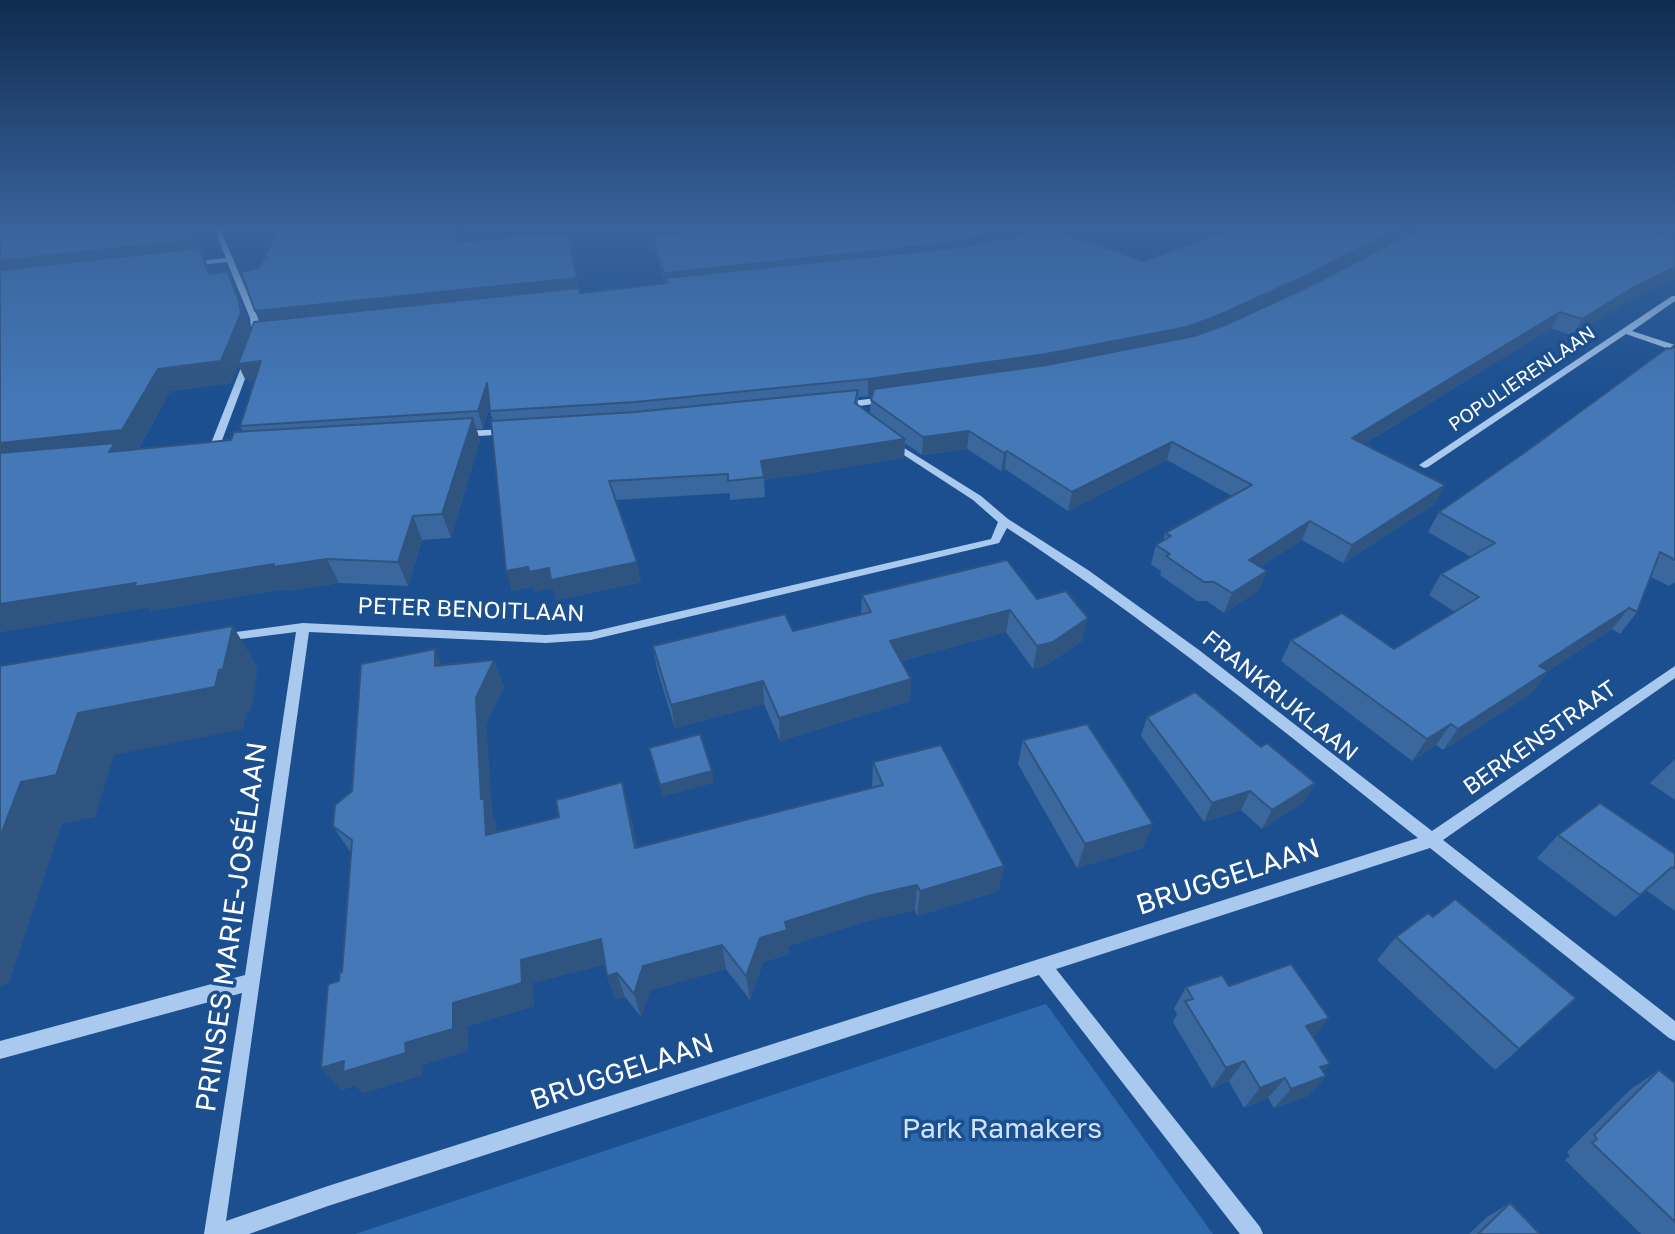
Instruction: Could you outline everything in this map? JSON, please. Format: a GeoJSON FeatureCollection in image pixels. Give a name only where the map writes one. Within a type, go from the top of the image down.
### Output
{"type":"FeatureCollection","features":[{"type":"Feature","properties":{"kind":"street"},"geometry":{"type":"LineString","coordinates":[[213,451],[257,334],[254,318],[239,284]]}},
{"type":"Feature","properties":{"kind":"street","name":"POPULIERENLAAN"},"geometry":{"type":"LineString","coordinates":[[1424,465],[1675,298]]}},
{"type":"Feature","properties":{"kind":"street"},"geometry":{"type":"LineString","coordinates":[[1625,331],[1675,348]]}},
{"type":"Feature","properties":{"kind":"street"},"geometry":{"type":"LineString","coordinates":[[257,334],[271,332]]}},
{"type":"Feature","properties":{"kind":"street"},"geometry":{"type":"LineString","coordinates":[[832,406],[891,399]]}},
{"type":"Feature","properties":{"kind":"street"},"geometry":{"type":"LineString","coordinates":[[862,419],[867,402]]}},
{"type":"Feature","properties":{"kind":"street"},"geometry":{"type":"LineString","coordinates":[[444,435],[514,432]]}},
{"type":"Feature","properties":{"kind":"street","name":"FRANKRIJKLAAN"},"geometry":{"type":"LineString","coordinates":[[880,434],[977,498],[1004,521],[1084,573],[1194,653],[1675,1032]]}},
{"type":"Feature","properties":{"kind":"street"},"geometry":{"type":"LineString","coordinates":[[201,452],[227,450]]}},
{"type":"Feature","properties":{"kind":"street","name":"PETER BENOITLAAN"},"geometry":{"type":"LineString","coordinates":[[214,639],[303,627],[546,639],[591,636],[995,541],[1004,521]]}},
{"type":"Feature","properties":{"kind":"street","name":"PRINSES MARIE-JOSÉLAAN"},"geometry":{"type":"LineString","coordinates":[[217,1234],[303,627]]}},
{"type":"Feature","properties":{"kind":"street","name":"BERKENSTRAAT"},"geometry":{"type":"LineString","coordinates":[[1430,841],[1675,671]]}},
{"type":"Feature","properties":{"kind":"street","name":"BRUGGELAAN"},"geometry":{"type":"LineString","coordinates":[[217,1234],[1430,841]]}},
{"type":"Feature","properties":{"kind":"street"},"geometry":{"type":"LineString","coordinates":[[1044,966],[1252,1234]]}},
{"type":"Feature","properties":{"kind":"street"},"geometry":{"type":"LineString","coordinates":[[0,1050],[251,982]]}},
{"type":"Feature","properties":{"kind":"green space","name":"Park Ramakers"},"geometry":{"type":"Polygon","coordinates":[[[1046,1004],[1213,1234],[355,1234],[1024,1011],[1046,1004]]]}},
{"type":"Feature","properties":{"kind":"building"},"geometry":{"type":"Polygon","coordinates":[[[0,284],[232,284],[241,313],[221,361],[158,369],[122,430],[0,443],[0,284]]]}},
{"type":"Feature","properties":{"kind":"building"},"geometry":{"type":"Polygon","coordinates":[[[245,284],[522,284],[255,311],[245,284]]]}},
{"type":"Feature","properties":{"kind":"building"},"geometry":{"type":"Polygon","coordinates":[[[663,284],[1288,284],[1187,327],[1046,354],[868,379],[635,402],[490,411],[487,383],[478,411],[240,426],[261,361],[238,364],[254,322],[579,288],[580,293],[663,284]]]}},
{"type":"Feature","properties":{"kind":"building"},"geometry":{"type":"Polygon","coordinates":[[[1314,284],[1641,284],[1582,319],[1560,312],[1352,438],[1445,485],[1352,545],[1310,521],[1249,560],[1267,571],[1232,593],[1214,582],[1204,582],[1166,556],[1170,554],[1156,545],[1171,536],[1165,533],[1252,485],[1172,442],[1072,492],[1007,451],[1004,453],[969,431],[923,437],[871,400],[874,389],[1047,365],[1194,336],[1225,325],[1314,284]]]}},
{"type":"Feature","properties":{"kind":"building"},"geometry":{"type":"Polygon","coordinates":[[[1675,345],[1675,560],[1660,552],[1637,612],[1629,608],[1539,666],[1548,671],[1458,729],[1451,724],[1427,739],[1291,640],[1342,613],[1394,649],[1479,597],[1441,574],[1495,543],[1439,512],[1667,348],[1675,345]]]}},
{"type":"Feature","properties":{"kind":"building"},"geometry":{"type":"Polygon","coordinates":[[[858,390],[855,403],[905,439],[761,461],[764,477],[728,481],[728,474],[609,481],[637,562],[551,580],[549,568],[529,572],[528,567],[506,571],[491,421],[635,412],[858,390]]]}},
{"type":"Feature","properties":{"kind":"building"},"geometry":{"type":"Polygon","coordinates":[[[473,418],[442,514],[413,516],[398,562],[327,559],[273,567],[274,564],[134,587],[136,583],[0,604],[0,453],[115,443],[109,452],[231,440],[234,432],[473,418]]]}},
{"type":"Feature","properties":{"kind":"building"},"geometry":{"type":"Polygon","coordinates":[[[1007,560],[1037,599],[1066,591],[1088,618],[1053,642],[1037,646],[1010,610],[890,641],[911,679],[779,718],[763,681],[671,705],[653,646],[785,614],[793,631],[871,612],[862,595],[1007,560]]]}},
{"type":"Feature","properties":{"kind":"building"},"geometry":{"type":"Polygon","coordinates":[[[233,626],[223,669],[219,670],[215,687],[78,713],[56,775],[21,782],[0,837],[0,666],[233,626]]]}},
{"type":"Feature","properties":{"kind":"building"},"geometry":{"type":"Polygon","coordinates":[[[435,649],[435,666],[494,660],[476,698],[481,799],[484,798],[486,835],[559,817],[556,800],[622,782],[635,848],[883,785],[873,762],[941,745],[1004,866],[920,891],[917,885],[868,896],[785,922],[787,930],[760,938],[746,976],[722,945],[643,966],[634,994],[617,973],[607,976],[601,939],[521,960],[522,983],[453,1003],[453,1029],[405,1043],[406,1053],[343,1072],[344,1061],[321,1068],[328,984],[339,981],[342,972],[352,840],[333,826],[335,805],[352,791],[361,664],[435,649]]]}},
{"type":"Feature","properties":{"kind":"building"},"geometry":{"type":"Polygon","coordinates":[[[1195,692],[1261,747],[1267,743],[1315,783],[1272,810],[1250,791],[1212,803],[1147,717],[1195,692]]]}},
{"type":"Feature","properties":{"kind":"building"},"geometry":{"type":"Polygon","coordinates":[[[1087,724],[1153,824],[1085,844],[1023,740],[1087,724]]]}},
{"type":"Feature","properties":{"kind":"building"},"geometry":{"type":"Polygon","coordinates":[[[700,734],[712,771],[660,785],[649,748],[700,734]]]}},
{"type":"Feature","properties":{"kind":"building"},"geometry":{"type":"Polygon","coordinates":[[[1600,803],[1675,854],[1675,869],[1672,867],[1640,895],[1558,835],[1600,803]]]}},
{"type":"Feature","properties":{"kind":"building"},"geometry":{"type":"Polygon","coordinates":[[[1455,899],[1576,998],[1519,1049],[1396,937],[1428,913],[1433,917],[1455,899]]]}},
{"type":"Feature","properties":{"kind":"building"},"geometry":{"type":"Polygon","coordinates":[[[1291,964],[1329,1018],[1306,1026],[1330,1064],[1320,1067],[1326,1076],[1291,1089],[1285,1078],[1260,1088],[1244,1061],[1226,1068],[1185,1001],[1193,999],[1186,987],[1222,975],[1229,986],[1291,964]]]}},
{"type":"Feature","properties":{"kind":"building"},"geometry":{"type":"Polygon","coordinates":[[[1659,1070],[1675,1083],[1675,1222],[1592,1143],[1597,1139],[1594,1135],[1659,1070]]]}},
{"type":"Feature","properties":{"kind":"building"},"geometry":{"type":"Polygon","coordinates":[[[1510,1203],[1540,1234],[1478,1234],[1510,1203]]]}}]}
